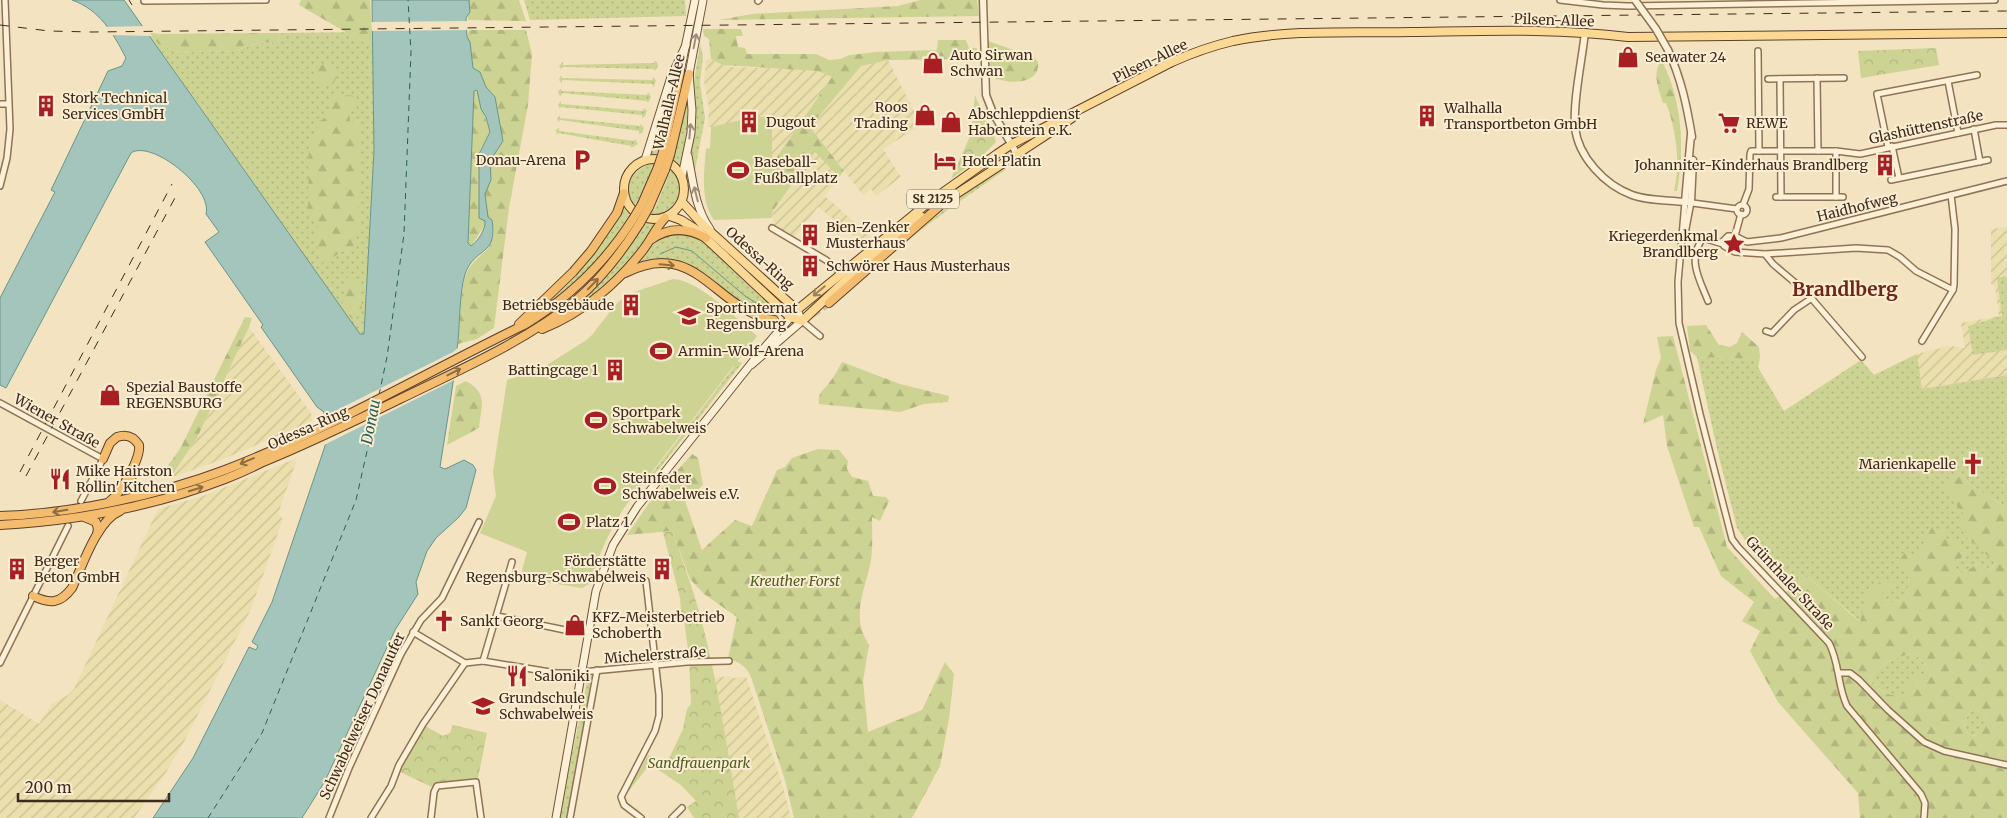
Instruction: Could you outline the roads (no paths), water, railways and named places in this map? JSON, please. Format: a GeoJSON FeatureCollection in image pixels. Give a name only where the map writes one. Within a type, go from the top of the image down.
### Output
{"type":"FeatureCollection","features":[{"type":"Feature","properties":{"kind":"highway","name":"Walhalla-Allee"},"geometry":{"type":"LineString","coordinates":[[667,153],[680,72]]}},
{"type":"Feature","properties":{"kind":"highway","name":"Walhalla-Allee"},"geometry":{"type":"LineString","coordinates":[[646,206],[667,153],[689,74]]}},
{"type":"Feature","properties":{"kind":"highway"},"geometry":{"type":"LineString","coordinates":[[515,329],[573,272],[591,251],[617,213],[624,193]]}},
{"type":"Feature","properties":{"kind":"highway"},"geometry":{"type":"LineString","coordinates":[[829,303],[943,203]]}},
{"type":"Feature","properties":{"kind":"highway","name":"Odessa-Ring"},"geometry":{"type":"LineString","coordinates":[[0,516],[11,520],[80,516],[132,506],[226,479],[339,429],[526,335],[561,312],[590,287],[620,254],[646,206]]}},
{"type":"Feature","properties":{"kind":"highway"},"geometry":{"type":"LineString","coordinates":[[526,335],[569,316],[591,301],[621,276],[668,217]]}},
{"type":"Feature","properties":{"kind":"highway","name":"Odessa-Ring"},"geometry":{"type":"LineString","coordinates":[[0,525],[11,520],[108,502],[142,493],[224,470],[268,452],[515,329],[554,306],[586,278],[637,221]]}},
{"type":"Feature","properties":{"kind":"highway"},"geometry":{"type":"LineString","coordinates":[[650,240],[665,232],[680,230],[696,233],[706,238]]}},
{"type":"Feature","properties":{"kind":"highway"},"geometry":{"type":"LineString","coordinates":[[621,276],[639,267],[652,264],[680,266],[699,274],[743,310],[754,316],[774,320]]}},
{"type":"Feature","properties":{"kind":"highway"},"geometry":{"type":"LineString","coordinates":[[103,459],[114,439],[121,436],[129,436],[136,440],[140,450],[138,457],[116,496],[108,502]]}},
{"type":"Feature","properties":{"kind":"highway"},"geometry":{"type":"LineString","coordinates":[[130,470],[131,484],[136,491],[142,493]]}},
{"type":"Feature","properties":{"kind":"highway"},"geometry":{"type":"LineString","coordinates":[[34,596],[55,602],[66,596],[72,588],[102,528],[112,515],[132,506]]}},
{"type":"Feature","properties":{"kind":"highway"},"geometry":{"type":"LineString","coordinates":[[80,516],[89,517],[96,522],[98,529],[95,540]]}},
{"type":"Feature","properties":{"kind":"main road","name":"Walhalla-Allee"},"geometry":{"type":"LineString","coordinates":[[680,72],[695,0]]}},
{"type":"Feature","properties":{"kind":"main road","name":"Walhalla-Allee"},"geometry":{"type":"LineString","coordinates":[[689,74],[703,0]]}},
{"type":"Feature","properties":{"kind":"main road","name":"Pilsen-Allee"},"geometry":{"type":"LineString","coordinates":[[1012,144],[1194,52],[1251,38],[1278,35],[1514,30],[1586,32],[1628,37],[2007,33]]}},
{"type":"Feature","properties":{"kind":"main road"},"geometry":{"type":"LineString","coordinates":[[645,160],[670,77],[686,45]]}},
{"type":"Feature","properties":{"kind":"main road"},"geometry":{"type":"LineString","coordinates":[[682,176],[677,169],[662,160],[645,160],[631,170],[626,178],[624,193],[630,207],[635,213],[649,220],[668,217],[682,202],[684,194],[682,176],[688,152],[692,110],[689,74]]}},
{"type":"Feature","properties":{"kind":"main road","name":"Pilsen-Allee"},"geometry":{"type":"LineString","coordinates":[[943,203],[1112,93]]}},
{"type":"Feature","properties":{"kind":"main road","name":"St 2125"},"geometry":{"type":"LineString","coordinates":[[556,818],[596,591],[607,558],[619,534],[637,507],[751,364],[797,310],[966,175],[1012,144]]}},
{"type":"Feature","properties":{"kind":"main road"},"geometry":{"type":"LineString","coordinates":[[688,152],[699,208],[703,218],[714,233]]}},
{"type":"Feature","properties":{"kind":"main road"},"geometry":{"type":"LineString","coordinates":[[966,175],[972,183]]}},
{"type":"Feature","properties":{"kind":"main road","name":"Odessa-Ring"},"geometry":{"type":"LineString","coordinates":[[682,202],[703,225],[797,310],[802,321]]}},
{"type":"Feature","properties":{"kind":"main road","name":"St 2125"},"geometry":{"type":"LineString","coordinates":[[751,364],[900,233],[943,203]]}},
{"type":"Feature","properties":{"kind":"main road","name":"Odessa-Ring"},"geometry":{"type":"LineString","coordinates":[[668,217],[687,223],[706,238],[790,317],[802,321]]}},
{"type":"Feature","properties":{"kind":"street"},"geometry":{"type":"LineString","coordinates":[[0,186],[9,145],[5,0]]}},
{"type":"Feature","properties":{"kind":"street"},"geometry":{"type":"LineString","coordinates":[[144,1],[266,0]]}},
{"type":"Feature","properties":{"kind":"street"},"geometry":{"type":"LineString","coordinates":[[983,0],[986,95],[993,113],[1017,154]]}},
{"type":"Feature","properties":{"kind":"street"},"geometry":{"type":"LineString","coordinates":[[1560,0],[1609,6],[1651,2],[1995,0]]}},
{"type":"Feature","properties":{"kind":"street","name":"Grünthaler Straße"},"geometry":{"type":"LineString","coordinates":[[1635,0],[1656,29],[1668,50],[1681,82],[1687,107],[1693,157],[1681,257],[1678,303],[1684,350],[1732,539],[1738,548],[1829,643],[1836,656],[1842,696],[1847,706],[1921,794],[1925,803],[1924,818]]}},
{"type":"Feature","properties":{"kind":"street"},"geometry":{"type":"LineString","coordinates":[[1586,32],[1575,117],[1576,135],[1582,151],[1607,180],[1622,190],[1641,198],[1737,209]]}},
{"type":"Feature","properties":{"kind":"street"},"geometry":{"type":"LineString","coordinates":[[1758,51],[1759,151]]}},
{"type":"Feature","properties":{"kind":"street"},"geometry":{"type":"LineString","coordinates":[[1870,95],[1977,75]]}},
{"type":"Feature","properties":{"kind":"street"},"geometry":{"type":"LineString","coordinates":[[1817,78],[1818,151]]}},
{"type":"Feature","properties":{"kind":"street"},"geometry":{"type":"LineString","coordinates":[[1768,79],[1844,78]]}},
{"type":"Feature","properties":{"kind":"street"},"geometry":{"type":"LineString","coordinates":[[1780,79],[1781,151],[1778,197],[1843,197]]}},
{"type":"Feature","properties":{"kind":"street"},"geometry":{"type":"LineString","coordinates":[[1948,80],[1958,133]]}},
{"type":"Feature","properties":{"kind":"street"},"geometry":{"type":"LineString","coordinates":[[1878,94],[1899,178]]}},
{"type":"Feature","properties":{"kind":"street"},"geometry":{"type":"LineString","coordinates":[[0,104],[8,104]]}},
{"type":"Feature","properties":{"kind":"street","name":"Glashüttenstraße"},"geometry":{"type":"LineString","coordinates":[[1743,205],[1749,189],[1751,151],[1836,151],[1860,154],[1958,133],[2007,125]]}},
{"type":"Feature","properties":{"kind":"street"},"geometry":{"type":"LineString","coordinates":[[1974,130],[1980,162]]}},
{"type":"Feature","properties":{"kind":"street"},"geometry":{"type":"LineString","coordinates":[[1836,151],[1836,197]]}},
{"type":"Feature","properties":{"kind":"street"},"geometry":{"type":"LineString","coordinates":[[1891,180],[1988,160]]}},
{"type":"Feature","properties":{"kind":"street","name":"Haidhofweg"},"geometry":{"type":"LineString","coordinates":[[1735,236],[1747,242],[1781,238],[2007,181]]}},
{"type":"Feature","properties":{"kind":"street"},"geometry":{"type":"LineString","coordinates":[[1922,341],[1953,290],[1954,229],[1951,195]]}},
{"type":"Feature","properties":{"kind":"street"},"geometry":{"type":"LineString","coordinates":[[1723,244],[1723,241],[1728,236],[1735,236],[1741,214],[1746,211],[1746,206],[1738,206],[1737,209]]}},
{"type":"Feature","properties":{"kind":"street"},"geometry":{"type":"LineString","coordinates":[[1737,209],[1737,212],[1741,214]]}},
{"type":"Feature","properties":{"kind":"street"},"geometry":{"type":"LineString","coordinates":[[772,228],[826,260],[841,273]]}},
{"type":"Feature","properties":{"kind":"street"},"geometry":{"type":"LineString","coordinates":[[1708,300],[1694,265],[1697,247],[1703,238],[1723,244],[1728,250],[1735,252],[1765,254],[1856,248],[1883,249],[1895,254],[1916,271],[1953,290]]}},
{"type":"Feature","properties":{"kind":"street"},"geometry":{"type":"LineString","coordinates":[[1765,254],[1773,264],[1812,298],[1862,357]]}},
{"type":"Feature","properties":{"kind":"street"},"geometry":{"type":"LineString","coordinates":[[1766,331],[1772,333],[1794,310],[1812,298]]}},
{"type":"Feature","properties":{"kind":"street"},"geometry":{"type":"LineString","coordinates":[[802,321],[820,336]]}},
{"type":"Feature","properties":{"kind":"street","name":"Wiener Straße"},"geometry":{"type":"LineString","coordinates":[[0,403],[103,459]]}},
{"type":"Feature","properties":{"kind":"street"},"geometry":{"type":"LineString","coordinates":[[81,501],[103,459]]}},
{"type":"Feature","properties":{"kind":"street","name":"Schwabelweiser Donauufer"},"geometry":{"type":"LineString","coordinates":[[328,818],[353,759],[413,632],[421,620],[442,598],[479,522]]}},
{"type":"Feature","properties":{"kind":"street"},"geometry":{"type":"LineString","coordinates":[[0,663],[68,526]]}},
{"type":"Feature","properties":{"kind":"street"},"geometry":{"type":"LineString","coordinates":[[483,661],[512,562]]}},
{"type":"Feature","properties":{"kind":"street"},"geometry":{"type":"LineString","coordinates":[[641,818],[624,805],[621,797],[658,723],[660,701],[646,581]]}},
{"type":"Feature","properties":{"kind":"street"},"geometry":{"type":"LineString","coordinates":[[497,616],[566,630]]}},
{"type":"Feature","properties":{"kind":"street"},"geometry":{"type":"LineString","coordinates":[[371,818],[391,786],[399,765],[423,724],[465,663],[413,632]]}},
{"type":"Feature","properties":{"kind":"street","name":"Michelerstraße"},"geometry":{"type":"LineString","coordinates":[[465,663],[483,661],[556,673],[687,662],[729,662]]}},
{"type":"Feature","properties":{"kind":"street"},"geometry":{"type":"LineString","coordinates":[[570,818],[597,670]]}},
{"type":"Feature","properties":{"kind":"street"},"geometry":{"type":"LineString","coordinates":[[1839,673],[1850,673],[1859,680],[1924,742],[1944,751],[2007,765]]}},
{"type":"Feature","properties":{"kind":"street"},"geometry":{"type":"LineString","coordinates":[[431,818],[434,792],[437,786],[476,782],[482,818]]}},
{"type":"Feature","properties":{"kind":"street"},"geometry":{"type":"LineString","coordinates":[[672,818],[682,808]]}},
{"type":"Feature","properties":{"kind":"water","name":"Donau"},"geometry":{"type":"Polygon","coordinates":[[[72,0],[124,0],[360,334],[364,334],[374,151],[372,0],[469,0],[470,12],[466,18],[467,37],[470,42],[473,68],[480,72],[486,87],[495,97],[503,141],[490,161],[491,180],[485,194],[488,217],[492,220],[492,240],[489,246],[469,265],[463,282],[458,341],[440,467],[445,469],[464,460],[473,465],[476,470],[466,508],[436,538],[427,551],[416,582],[418,594],[395,630],[325,781],[302,818],[153,818],[193,758],[249,647],[256,650],[258,646],[252,642],[272,602],[325,446],[324,412],[317,407],[261,327],[263,325],[205,242],[219,232],[206,214],[206,203],[200,192],[179,168],[152,153],[140,151],[131,153],[6,388],[0,385],[0,298],[55,192],[51,190],[108,71],[122,66],[126,58],[105,23],[82,4],[72,0]],[[477,90],[474,91],[468,243],[471,246],[481,235],[485,224],[485,221],[479,218],[479,154],[490,132],[486,117],[481,109],[477,90]]]}},
{"type":"Feature","properties":{"kind":"waterway"},"geometry":{"type":"LineString","coordinates":[[660,254],[676,247],[692,251],[745,296],[776,315]]}},
{"type":"Feature","properties":{"kind":"tunnel"},"geometry":{"type":"LineString","coordinates":[[812,314],[829,303]]}},
{"type":"Feature","properties":{"kind":"tunnel"},"geometry":{"type":"LineString","coordinates":[[68,526],[81,501]]}},
{"type":"Feature","properties":{"kind":"railway"},"geometry":{"type":"LineString","coordinates":[[129,0],[132,5]]}},
{"type":"Feature","properties":{"kind":"railway"},"geometry":{"type":"LineString","coordinates":[[0,25],[49,31],[92,32],[2007,11]]}},
{"type":"Feature","properties":{"kind":"railway"},"geometry":{"type":"LineString","coordinates":[[20,472],[172,184]]}},
{"type":"Feature","properties":{"kind":"railway"},"geometry":{"type":"LineString","coordinates":[[26,476],[177,194]]}},
{"type":"Feature","properties":{"kind":"place","name":"Seawater 24"},"geometry":{"type":"Point","coordinates":[1628,57]}},
{"type":"Feature","properties":{"kind":"place","name":"Auto Sirwan Schwan"},"geometry":{"type":"Point","coordinates":[933,63]}},
{"type":"Feature","properties":{"kind":"place","name":"Stork Technical Services GmbH"},"geometry":{"type":"Point","coordinates":[46,106]}},
{"type":"Feature","properties":{"kind":"place","name":"Roos Trading"},"geometry":{"type":"Point","coordinates":[925,115]}},
{"type":"Feature","properties":{"kind":"place","name":"Walhalla Transportbeton GmbH"},"geometry":{"type":"Point","coordinates":[1427,116]}},
{"type":"Feature","properties":{"kind":"place","name":"Dugout"},"geometry":{"type":"Point","coordinates":[749,122]}},
{"type":"Feature","properties":{"kind":"place","name":"Abschleppdienst Habenstein e.K."},"geometry":{"type":"Point","coordinates":[951,122]}},
{"type":"Feature","properties":{"kind":"place","name":"REWE"},"geometry":{"type":"Point","coordinates":[1729,123]}},
{"type":"Feature","properties":{"kind":"place","name":"Donau-Arena"},"geometry":{"type":"Point","coordinates":[582,160]}},
{"type":"Feature","properties":{"kind":"place","name":"Hotel Platin"},"geometry":{"type":"Point","coordinates":[945,161]}},
{"type":"Feature","properties":{"kind":"place","name":"Johanniter-Kinderhaus Brandlberg"},"geometry":{"type":"Point","coordinates":[1885,165]}},
{"type":"Feature","properties":{"kind":"place","name":"Baseball- Fußballplatz"},"geometry":{"type":"Point","coordinates":[738,170]}},
{"type":"Feature","properties":{"kind":"place","name":"Bien-Zenker Musterhaus"},"geometry":{"type":"Point","coordinates":[810,235]}},
{"type":"Feature","properties":{"kind":"place","name":"Kriegerdenkmal Brandlberg"},"geometry":{"type":"Point","coordinates":[1734,244]}},
{"type":"Feature","properties":{"kind":"place","name":"Schwörer Haus Musterhaus"},"geometry":{"type":"Point","coordinates":[810,266]}},
{"type":"Feature","properties":{"kind":"place","name":"Betriebsgebäude"},"geometry":{"type":"Point","coordinates":[631,305]}},
{"type":"Feature","properties":{"kind":"place","name":"Sportinternat Regensburg"},"geometry":{"type":"Point","coordinates":[689,316]}},
{"type":"Feature","properties":{"kind":"place","name":"Armin-Wolf-Arena"},"geometry":{"type":"Point","coordinates":[661,351]}},
{"type":"Feature","properties":{"kind":"place","name":"Battingcage 1"},"geometry":{"type":"Point","coordinates":[615,370]}},
{"type":"Feature","properties":{"kind":"place","name":"Spezial Baustoffe REGENSBURG"},"geometry":{"type":"Point","coordinates":[110,395]}},
{"type":"Feature","properties":{"kind":"place","name":"Sportpark Schwabelweis"},"geometry":{"type":"Point","coordinates":[596,420]}},
{"type":"Feature","properties":{"kind":"place","name":"Marienkapelle"},"geometry":{"type":"Point","coordinates":[1973,464]}},
{"type":"Feature","properties":{"kind":"place","name":"Mike Hairston Rollin' Kitchen"},"geometry":{"type":"Point","coordinates":[60,479]}},
{"type":"Feature","properties":{"kind":"place","name":"Steinfeder Schwabelweis e.V."},"geometry":{"type":"Point","coordinates":[605,486]}},
{"type":"Feature","properties":{"kind":"place","name":"Platz 1"},"geometry":{"type":"Point","coordinates":[569,522]}},
{"type":"Feature","properties":{"kind":"place","name":"Berger Beton GmbH"},"geometry":{"type":"Point","coordinates":[17,569]}},
{"type":"Feature","properties":{"kind":"place","name":"Förderstätte Regensburg-Schwabelweis"},"geometry":{"type":"Point","coordinates":[662,569]}},
{"type":"Feature","properties":{"kind":"place","name":"Sankt Georg"},"geometry":{"type":"Point","coordinates":[444,621]}},
{"type":"Feature","properties":{"kind":"place","name":"KFZ-Meisterbetrieb Schoberth"},"geometry":{"type":"Point","coordinates":[575,625]}},
{"type":"Feature","properties":{"kind":"place","name":"Saloniki"},"geometry":{"type":"Point","coordinates":[517,676]}},
{"type":"Feature","properties":{"kind":"place","name":"Grundschule Schwabelweis"},"geometry":{"type":"Point","coordinates":[483,706]}},
{"type":"Feature","properties":{"kind":"district","name":"Brandlberg"},"geometry":{"type":"Point","coordinates":[1845,289]}},
{"type":"Feature","properties":{"kind":"park label","name":"Kreuther Forst"},"geometry":{"type":"Point","coordinates":[795,581]}},
{"type":"Feature","properties":{"kind":"park label","name":"Sandfrauenpark"},"geometry":{"type":"Point","coordinates":[699,763]}}]}
